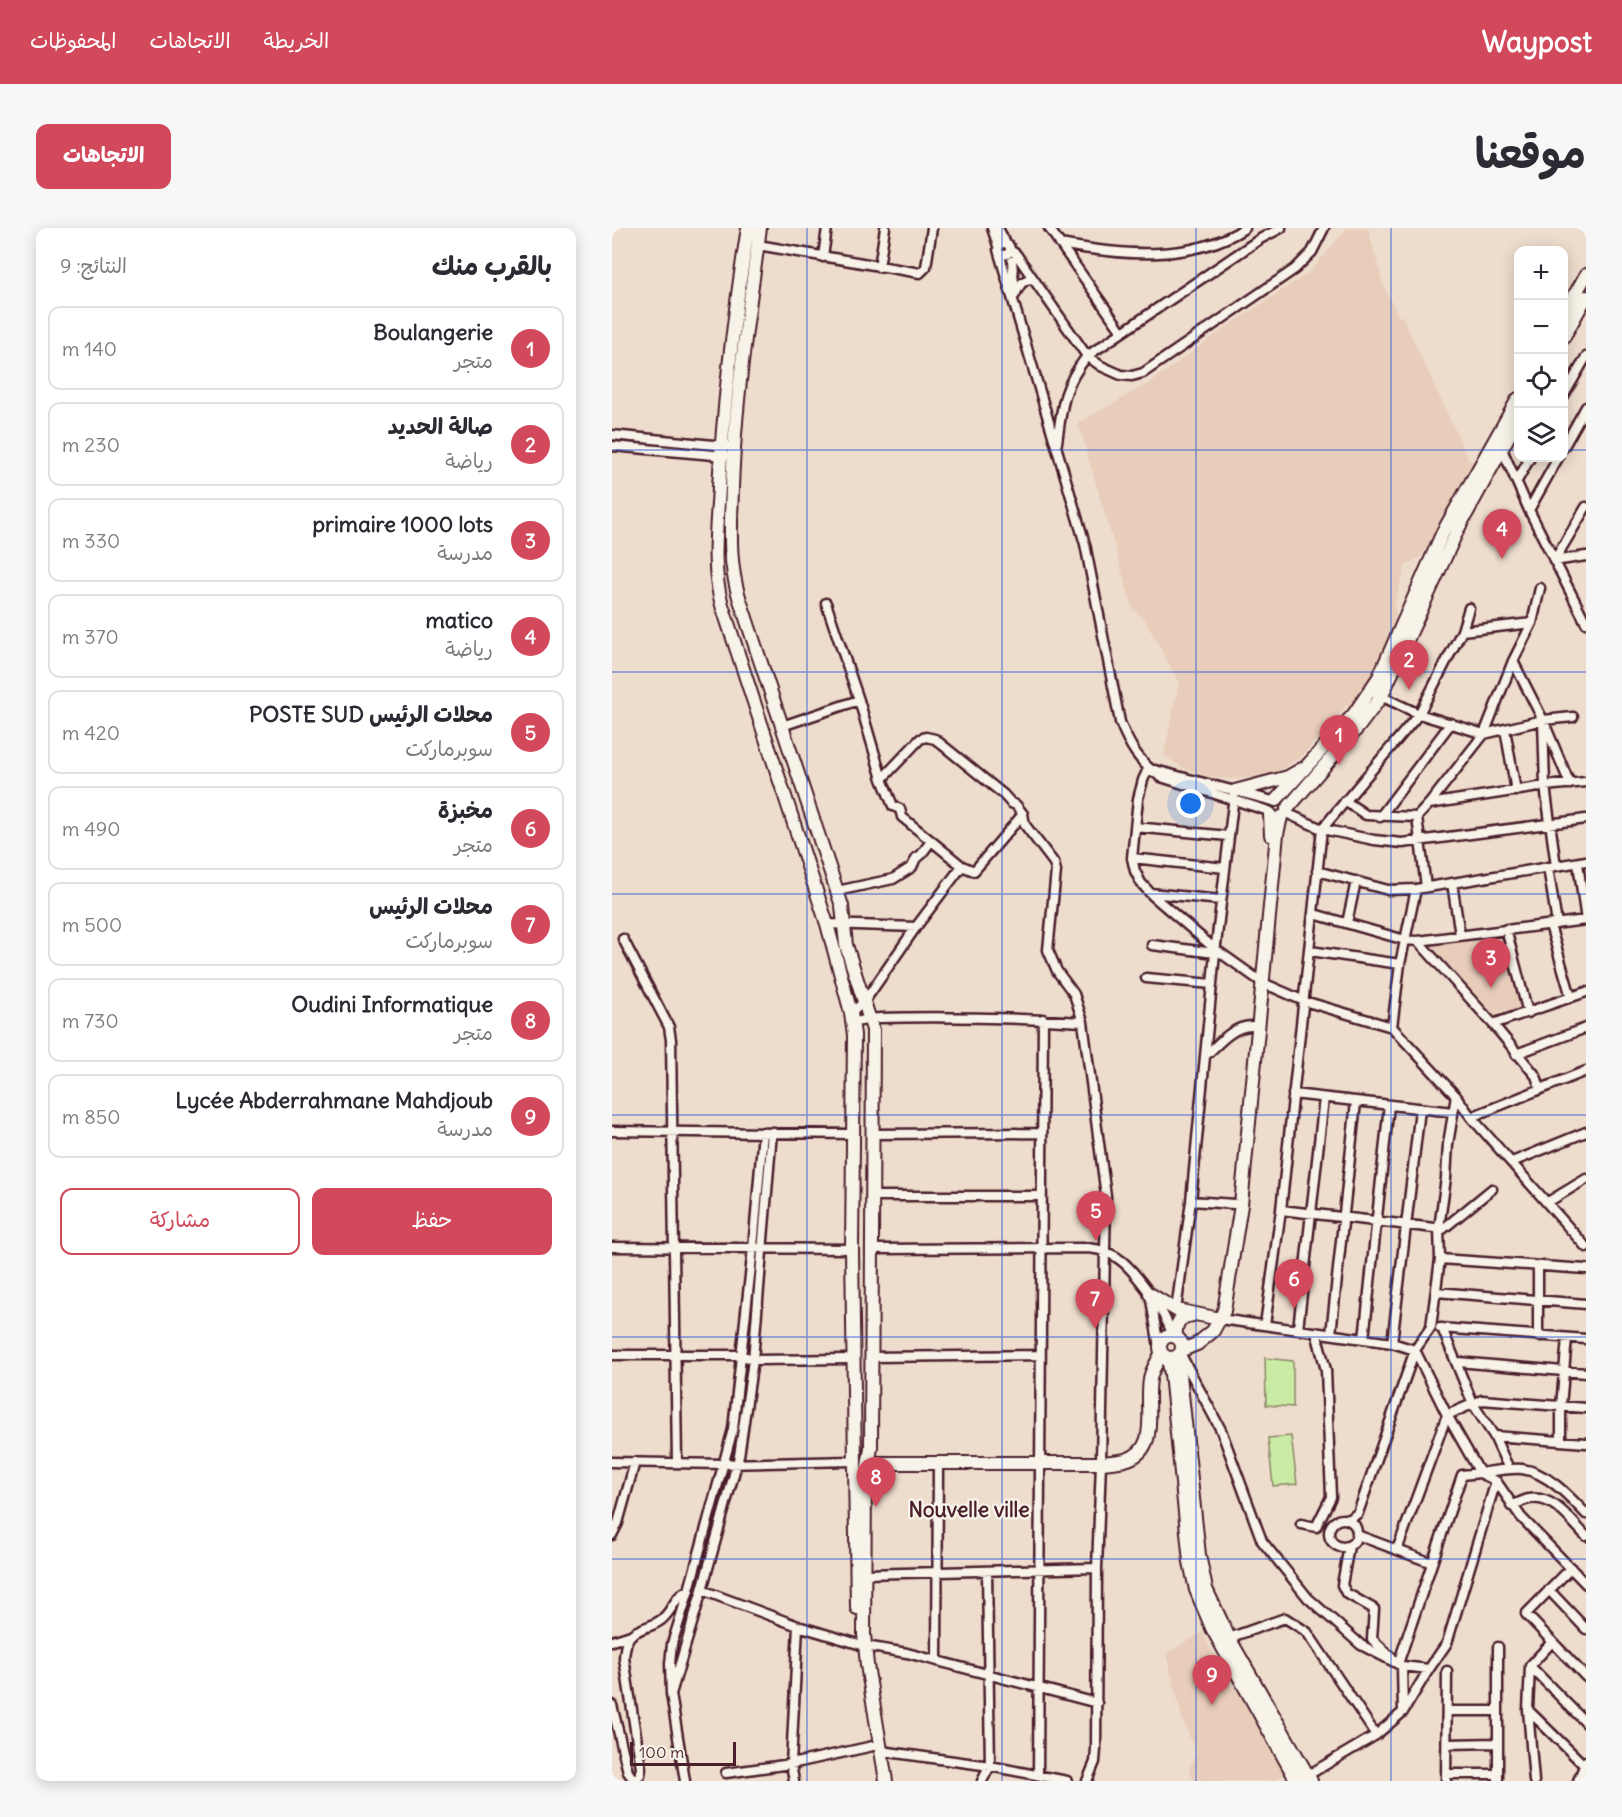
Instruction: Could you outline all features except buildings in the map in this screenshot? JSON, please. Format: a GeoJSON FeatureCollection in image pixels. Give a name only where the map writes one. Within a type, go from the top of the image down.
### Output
{"type":"FeatureCollection","features":[{"type":"Feature","properties":{"kind":"street"},"geometry":{"type":"LineString","coordinates":[[748,228],[731,349],[728,451],[730,543],[734,578],[842,906],[846,945],[873,1030],[872,1357],[869,1463],[865,1484],[862,1645]]}},
{"type":"Feature","properties":{"kind":"street"},"geometry":{"type":"LineString","coordinates":[[760,228],[716,545],[717,580],[722,605],[827,924],[854,1035],[853,1460],[862,1645],[877,1749],[879,1781]]}},
{"type":"Feature","properties":{"kind":"street"},"geometry":{"type":"LineString","coordinates":[[823,256],[827,228]]}},
{"type":"Feature","properties":{"kind":"street"},"geometry":{"type":"LineString","coordinates":[[879,267],[885,228]]}},
{"type":"Feature","properties":{"kind":"street"},"geometry":{"type":"LineString","coordinates":[[758,245],[917,273],[922,272],[926,267],[932,228]]}},
{"type":"Feature","properties":{"kind":"street"},"geometry":{"type":"LineString","coordinates":[[992,228],[1005,251],[1014,297]]}},
{"type":"Feature","properties":{"kind":"street"},"geometry":{"type":"LineString","coordinates":[[998,228],[1014,297],[1089,561],[1120,722],[1133,749],[1148,769],[1277,809],[1322,829],[1389,842],[1420,843],[1586,819]]}},
{"type":"Feature","properties":{"kind":"street"},"geometry":{"type":"LineString","coordinates":[[1049,228],[1122,332]]}},
{"type":"Feature","properties":{"kind":"street"},"geometry":{"type":"LineString","coordinates":[[1060,244],[1106,252],[1194,249],[1224,240],[1245,228]]}},
{"type":"Feature","properties":{"kind":"street"},"geometry":{"type":"LineString","coordinates":[[1005,251],[1025,268],[1087,356],[1101,366],[1121,375],[1132,376],[1143,373],[1295,269],[1312,252],[1324,228]]}},
{"type":"Feature","properties":{"kind":"street"},"geometry":{"type":"LineString","coordinates":[[1057,446],[1066,391],[1075,372],[1087,356],[1276,229]]}},
{"type":"Feature","properties":{"kind":"street"},"geometry":{"type":"LineString","coordinates":[[1568,307],[1586,275]]}},
{"type":"Feature","properties":{"kind":"street"},"geometry":{"type":"LineString","coordinates":[[1014,297],[1021,283],[1033,279]]}},
{"type":"Feature","properties":{"kind":"street"},"geometry":{"type":"LineString","coordinates":[[1568,329],[1586,297]]}},
{"type":"Feature","properties":{"kind":"street"},"geometry":{"type":"LineString","coordinates":[[1568,388],[1586,357]]}},
{"type":"Feature","properties":{"kind":"street"},"geometry":{"type":"LineString","coordinates":[[1568,439],[1586,407]]}},
{"type":"Feature","properties":{"kind":"street"},"geometry":{"type":"LineString","coordinates":[[1514,408],[1499,445],[1554,561],[1584,613],[1586,623]]}},
{"type":"Feature","properties":{"kind":"street"},"geometry":{"type":"LineString","coordinates":[[1277,809],[1359,726],[1376,694],[1386,663],[1443,532],[1514,424]]}},
{"type":"Feature","properties":{"kind":"street"},"geometry":{"type":"LineString","coordinates":[[612,435],[728,451]]}},
{"type":"Feature","properties":{"kind":"street"},"geometry":{"type":"LineString","coordinates":[[612,446],[728,451]]}},
{"type":"Feature","properties":{"kind":"street"},"geometry":{"type":"LineString","coordinates":[[1517,481],[1528,462]]}},
{"type":"Feature","properties":{"kind":"street"},"geometry":{"type":"LineString","coordinates":[[1529,510],[1556,462]]}},
{"type":"Feature","properties":{"kind":"street"},"geometry":{"type":"LineString","coordinates":[[1554,561],[1586,507]]}},
{"type":"Feature","properties":{"kind":"street"},"geometry":{"type":"LineString","coordinates":[[1554,561],[1586,556]]}},
{"type":"Feature","properties":{"kind":"street"},"geometry":{"type":"LineString","coordinates":[[717,580],[734,578]]}},
{"type":"Feature","properties":{"kind":"street"},"geometry":{"type":"LineString","coordinates":[[1345,801],[1366,815],[1380,817],[1417,817],[1429,804],[1484,734],[1513,662],[1532,623],[1540,588]]}},
{"type":"Feature","properties":{"kind":"street"},"geometry":{"type":"LineString","coordinates":[[826,603],[859,700],[882,779],[893,806],[900,809],[902,817],[962,866],[974,871],[1023,814]]}},
{"type":"Feature","properties":{"kind":"street"},"geometry":{"type":"LineString","coordinates":[[1265,1325],[1281,1210],[1322,829],[1419,714],[1462,631],[1469,608]]}},
{"type":"Feature","properties":{"kind":"street"},"geometry":{"type":"LineString","coordinates":[[1462,631],[1532,623]]}},
{"type":"Feature","properties":{"kind":"street"},"geometry":{"type":"LineString","coordinates":[[1513,662],[1543,720],[1570,784]]}},
{"type":"Feature","properties":{"kind":"street"},"geometry":{"type":"LineString","coordinates":[[1376,694],[1419,714],[1484,734],[1543,720],[1573,717]]}},
{"type":"Feature","properties":{"kind":"street"},"geometry":{"type":"LineString","coordinates":[[1172,1353],[1197,1344],[1213,1331],[1224,1311],[1241,1205],[1259,981],[1277,834],[1277,809],[1308,766],[1354,714],[1376,694]]}},
{"type":"Feature","properties":{"kind":"street"},"geometry":{"type":"LineString","coordinates":[[782,726],[859,700]]}},
{"type":"Feature","properties":{"kind":"street"},"geometry":{"type":"LineString","coordinates":[[1543,720],[1545,786],[1551,825],[1553,925],[1571,997]]}},
{"type":"Feature","properties":{"kind":"street"},"geometry":{"type":"LineString","coordinates":[[1380,817],[1451,723]]}},
{"type":"Feature","properties":{"kind":"street"},"geometry":{"type":"LineString","coordinates":[[1505,729],[1516,791]]}},
{"type":"Feature","properties":{"kind":"street"},"geometry":{"type":"LineString","coordinates":[[882,779],[920,740],[933,737],[1016,805],[1023,814],[1025,825],[1054,863],[1056,871],[1048,950],[1057,971],[1074,994],[1083,1022],[1106,1196],[1095,1762],[1087,1781]]}},
{"type":"Feature","properties":{"kind":"street"},"geometry":{"type":"LineString","coordinates":[[1234,795],[1288,777],[1308,766]]}},
{"type":"Feature","properties":{"kind":"street"},"geometry":{"type":"LineString","coordinates":[[1148,769],[1140,789],[1132,858],[1141,883],[1150,893],[1215,951],[1259,981],[1304,1001],[1392,1027],[1456,1096],[1471,1117],[1586,1247]]}},
{"type":"Feature","properties":{"kind":"street"},"geometry":{"type":"LineString","coordinates":[[1429,804],[1586,782]]}},
{"type":"Feature","properties":{"kind":"street"},"geometry":{"type":"LineString","coordinates":[[1176,1310],[1191,1201],[1215,951],[1234,795]]}},
{"type":"Feature","properties":{"kind":"street"},"geometry":{"type":"LineString","coordinates":[[1417,817],[1426,887]]}},
{"type":"Feature","properties":{"kind":"street"},"geometry":{"type":"LineString","coordinates":[[1135,826],[1228,836]]}},
{"type":"Feature","properties":{"kind":"street"},"geometry":{"type":"LineString","coordinates":[[837,891],[893,879],[912,867],[916,858],[931,841]]}},
{"type":"Feature","properties":{"kind":"street"},"geometry":{"type":"LineString","coordinates":[[1132,858],[1225,868]]}},
{"type":"Feature","properties":{"kind":"street"},"geometry":{"type":"LineString","coordinates":[[1314,914],[1405,940],[1418,941],[1586,920],[1582,862],[1416,889],[1388,890],[1317,872]]}},
{"type":"Feature","properties":{"kind":"street"},"geometry":{"type":"LineString","coordinates":[[851,1018],[962,866]]}},
{"type":"Feature","properties":{"kind":"street"},"geometry":{"type":"LineString","coordinates":[[1347,923],[1356,881]]}},
{"type":"Feature","properties":{"kind":"street"},"geometry":{"type":"LineString","coordinates":[[1452,883],[1460,935]]}},
{"type":"Feature","properties":{"kind":"street"},"geometry":{"type":"LineString","coordinates":[[1392,1027],[1400,964],[1416,889]]}},
{"type":"Feature","properties":{"kind":"street"},"geometry":{"type":"LineString","coordinates":[[1150,893],[1221,900]]}},
{"type":"Feature","properties":{"kind":"street"},"geometry":{"type":"LineString","coordinates":[[827,924],[916,927]]}},
{"type":"Feature","properties":{"kind":"street"},"geometry":{"type":"LineString","coordinates":[[1506,929],[1528,1012]]}},
{"type":"Feature","properties":{"kind":"street"},"geometry":{"type":"LineString","coordinates":[[623,939],[669,1027],[671,1040],[677,1462]]}},
{"type":"Feature","properties":{"kind":"street"},"geometry":{"type":"LineString","coordinates":[[1418,941],[1493,1024],[1536,1076],[1540,1088]]}},
{"type":"Feature","properties":{"kind":"street"},"geometry":{"type":"LineString","coordinates":[[1152,945],[1215,951]]}},
{"type":"Feature","properties":{"kind":"street"},"geometry":{"type":"LineString","coordinates":[[1310,951],[1400,964]]}},
{"type":"Feature","properties":{"kind":"street"},"geometry":{"type":"LineString","coordinates":[[1146,978],[1212,984]]}},
{"type":"Feature","properties":{"kind":"street"},"geometry":{"type":"LineString","coordinates":[[1220,1319],[1219,1311],[1234,1204],[1251,1026],[1259,981]]}},
{"type":"Feature","properties":{"kind":"street"},"geometry":{"type":"LineString","coordinates":[[1493,1024],[1586,992]]}},
{"type":"Feature","properties":{"kind":"street"},"geometry":{"type":"LineString","coordinates":[[851,1018],[1043,1019],[1083,1022]]}},
{"type":"Feature","properties":{"kind":"street"},"geometry":{"type":"LineString","coordinates":[[1038,1775],[1043,1019]]}},
{"type":"Feature","properties":{"kind":"street"},"geometry":{"type":"LineString","coordinates":[[1205,1056],[1235,1030],[1251,1026]]}},
{"type":"Feature","properties":{"kind":"street"},"geometry":{"type":"LineString","coordinates":[[1516,1054],[1586,1028]]}},
{"type":"Feature","properties":{"kind":"street"},"geometry":{"type":"LineString","coordinates":[[1471,1117],[1586,1071]]}},
{"type":"Feature","properties":{"kind":"street"},"geometry":{"type":"LineString","coordinates":[[1293,1094],[1453,1112]]}},
{"type":"Feature","properties":{"kind":"street"},"geometry":{"type":"LineString","coordinates":[[1331,1526],[1340,1520],[1349,1520],[1358,1513],[1415,1350],[1431,1327],[1440,1259],[1439,1228],[1448,1144],[1456,1096]]}},
{"type":"Feature","properties":{"kind":"street"},"geometry":{"type":"LineString","coordinates":[[1299,1329],[1323,1098]]}},
{"type":"Feature","properties":{"kind":"street"},"geometry":{"type":"LineString","coordinates":[[1331,1334],[1356,1102]]}},
{"type":"Feature","properties":{"kind":"street"},"geometry":{"type":"LineString","coordinates":[[1364,1339],[1389,1105]]}},
{"type":"Feature","properties":{"kind":"street"},"geometry":{"type":"LineString","coordinates":[[1392,1343],[1420,1109]]}},
{"type":"Feature","properties":{"kind":"street"},"geometry":{"type":"LineString","coordinates":[[612,1131],[853,1134]]}},
{"type":"Feature","properties":{"kind":"street"},"geometry":{"type":"LineString","coordinates":[[671,1694],[737,1462],[753,1360],[758,1248],[768,1132]]}},
{"type":"Feature","properties":{"kind":"street"},"geometry":{"type":"LineString","coordinates":[[1512,1162],[1586,1132]]}},
{"type":"Feature","properties":{"kind":"street"},"geometry":{"type":"LineString","coordinates":[[872,1134],[1041,1133]]}},
{"type":"Feature","properties":{"kind":"street"},"geometry":{"type":"LineString","coordinates":[[1548,1202],[1586,1179]]}},
{"type":"Feature","properties":{"kind":"street"},"geometry":{"type":"LineString","coordinates":[[1281,1210],[1443,1228],[1492,1189]]}},
{"type":"Feature","properties":{"kind":"street"},"geometry":{"type":"LineString","coordinates":[[871,1196],[1041,1196]]}},
{"type":"Feature","properties":{"kind":"street"},"geometry":{"type":"LineString","coordinates":[[1191,1201],[1234,1204]]}},
{"type":"Feature","properties":{"kind":"street"},"geometry":{"type":"LineString","coordinates":[[852,1247],[861,1237],[871,1248]]}},
{"type":"Feature","properties":{"kind":"street"},"geometry":{"type":"LineString","coordinates":[[612,1247],[852,1247],[861,1256],[871,1248],[1088,1248],[1105,1251],[1126,1262],[1164,1314],[1174,1337],[1182,1345],[1151,1374],[1150,1427],[1142,1449],[1137,1455],[1127,1460],[1101,1463],[869,1463]]}},
{"type":"Feature","properties":{"kind":"street"},"geometry":{"type":"LineString","coordinates":[[685,1781],[671,1694],[669,1664],[672,1644],[733,1429],[758,1248]]}},
{"type":"Feature","properties":{"kind":"street"},"geometry":{"type":"LineString","coordinates":[[1440,1259],[1586,1269]]}},
{"type":"Feature","properties":{"kind":"street"},"geometry":{"type":"LineString","coordinates":[[1538,1267],[1538,1336]]}},
{"type":"Feature","properties":{"kind":"street"},"geometry":{"type":"LineString","coordinates":[[1436,1292],[1586,1304]]}},
{"type":"Feature","properties":{"kind":"street"},"geometry":{"type":"LineString","coordinates":[[1150,1294],[1176,1310],[1194,1314],[1392,1343],[1415,1350],[1447,1415],[1480,1473],[1496,1481],[1511,1506],[1586,1584]]}},
{"type":"Feature","properties":{"kind":"street"},"geometry":{"type":"LineString","coordinates":[[1150,1294],[1172,1353],[1171,1374],[1192,1575],[1203,1610],[1225,1640],[1305,1779],[1376,1735],[1403,1712],[1447,1643],[1496,1481]]}},
{"type":"Feature","properties":{"kind":"street"},"geometry":{"type":"LineString","coordinates":[[1174,1337],[1177,1322],[1181,1318],[1194,1314]]}},
{"type":"Feature","properties":{"kind":"street"},"geometry":{"type":"LineString","coordinates":[[1431,1327],[1586,1340]]}},
{"type":"Feature","properties":{"kind":"street"},"geometry":{"type":"LineString","coordinates":[[1442,1328],[1458,1362],[1473,1404],[1494,1436],[1509,1470]]}},
{"type":"Feature","properties":{"kind":"street"},"geometry":{"type":"LineString","coordinates":[[1301,1524],[1316,1527],[1331,1497],[1326,1370],[1316,1332]]}},
{"type":"Feature","properties":{"kind":"street"},"geometry":{"type":"LineString","coordinates":[[1174,1337],[1164,1338],[1221,1430],[1262,1541],[1308,1598],[1361,1645],[1400,1665],[1429,1669]]}},
{"type":"Feature","properties":{"kind":"street"},"geometry":{"type":"LineString","coordinates":[[1561,1440],[1561,1406],[1567,1338]]}},
{"type":"Feature","properties":{"kind":"street"},"geometry":{"type":"LineString","coordinates":[[612,1355],[742,1354],[753,1360],[852,1359]]}},
{"type":"Feature","properties":{"kind":"street"},"geometry":{"type":"LineString","coordinates":[[872,1357],[1040,1355]]}},
{"type":"Feature","properties":{"kind":"street"},"geometry":{"type":"LineString","coordinates":[[1458,1362],[1586,1373]]}},
{"type":"Feature","properties":{"kind":"street"},"geometry":{"type":"LineString","coordinates":[[1397,1550],[1447,1415],[1482,1400],[1586,1408]]}},
{"type":"Feature","properties":{"kind":"street"},"geometry":{"type":"LineString","coordinates":[[1494,1436],[1586,1443]]}},
{"type":"Feature","properties":{"kind":"street"},"geometry":{"type":"LineString","coordinates":[[612,1462],[724,1464],[853,1460],[863,1451],[869,1463]]}},
{"type":"Feature","properties":{"kind":"street"},"geometry":{"type":"LineString","coordinates":[[612,1534],[618,1523],[635,1462]]}},
{"type":"Feature","properties":{"kind":"street"},"geometry":{"type":"LineString","coordinates":[[938,1463],[938,1661]]}},
{"type":"Feature","properties":{"kind":"street"},"geometry":{"type":"LineString","coordinates":[[1403,1712],[1400,1665],[1462,1475],[1523,1469],[1536,1473],[1560,1489],[1586,1514]]}},
{"type":"Feature","properties":{"kind":"street"},"geometry":{"type":"LineString","coordinates":[[1511,1506],[1528,1498],[1550,1502],[1586,1536]]}},
{"type":"Feature","properties":{"kind":"street"},"geometry":{"type":"LineString","coordinates":[[1324,1513],[1331,1526],[1329,1535],[1334,1544],[1344,1547],[1353,1544],[1357,1535],[1355,1526],[1349,1520]]}},
{"type":"Feature","properties":{"kind":"street"},"geometry":{"type":"LineString","coordinates":[[1357,1535],[1432,1563]]}},
{"type":"Feature","properties":{"kind":"street"},"geometry":{"type":"LineString","coordinates":[[1349,1546],[1341,1585],[1346,1593],[1374,1609],[1372,1639],[1400,1665]]}},
{"type":"Feature","properties":{"kind":"street"},"geometry":{"type":"LineString","coordinates":[[865,1574],[1097,1568]]}},
{"type":"Feature","properties":{"kind":"street"},"geometry":{"type":"LineString","coordinates":[[1571,1568],[1526,1614],[1586,1677]]}},
{"type":"Feature","properties":{"kind":"street"},"geometry":{"type":"LineString","coordinates":[[982,1781],[990,1766],[987,1572]]}},
{"type":"Feature","properties":{"kind":"street"},"geometry":{"type":"LineString","coordinates":[[612,1641],[660,1621],[681,1593],[689,1590]]}},
{"type":"Feature","properties":{"kind":"street"},"geometry":{"type":"LineString","coordinates":[[702,1590],[798,1626],[862,1645],[907,1653],[1096,1703]]}},
{"type":"Feature","properties":{"kind":"street"},"geometry":{"type":"LineString","coordinates":[[1549,1590],[1586,1629]]}},
{"type":"Feature","properties":{"kind":"street"},"geometry":{"type":"LineString","coordinates":[[1225,1640],[1285,1618],[1307,1632],[1376,1735]]}},
{"type":"Feature","properties":{"kind":"street"},"geometry":{"type":"LineString","coordinates":[[794,1781],[791,1764],[798,1626]]}},
{"type":"Feature","properties":{"kind":"street"},"geometry":{"type":"LineString","coordinates":[[612,1705],[628,1772],[634,1780],[640,1775],[641,1768],[624,1658],[626,1642],[631,1635]]}},
{"type":"Feature","properties":{"kind":"street"},"geometry":{"type":"LineString","coordinates":[[1534,1781],[1528,1710],[1530,1666],[1552,1642]]}},
{"type":"Feature","properties":{"kind":"street"},"geometry":{"type":"LineString","coordinates":[[1447,1671],[1446,1778],[1498,1777],[1498,1647]]}},
{"type":"Feature","properties":{"kind":"street"},"geometry":{"type":"LineString","coordinates":[[1530,1666],[1586,1723]]}},
{"type":"Feature","properties":{"kind":"street"},"geometry":{"type":"LineString","coordinates":[[1528,1710],[1585,1763],[1578,1781]]}},
{"type":"Feature","properties":{"kind":"street"},"geometry":{"type":"LineString","coordinates":[[1447,1711],[1498,1711]]}},
{"type":"Feature","properties":{"kind":"street"},"geometry":{"type":"LineString","coordinates":[[1447,1744],[1498,1743]]}},
{"type":"Feature","properties":{"kind":"street"},"geometry":{"type":"LineString","coordinates":[[877,1749],[886,1781]]}},
{"type":"Feature","properties":{"kind":"street"},"geometry":{"type":"LineString","coordinates":[[726,1773],[877,1749],[990,1766],[1066,1781]]}},
{"type":"Feature","properties":{"kind":"shaded area"},"geometry":{"type":"Polygon","coordinates":[[[1347,228],[1368,228],[1384,287],[1399,317],[1402,316],[1469,460],[1478,464],[1421,557],[1406,565],[1394,605],[1398,622],[1374,680],[1353,709],[1347,705],[1300,758],[1274,773],[1257,778],[1228,779],[1203,775],[1183,768],[1164,755],[1179,682],[1145,620],[1133,609],[1078,423],[1151,382],[1222,330],[1311,271],[1347,228]]]}},
{"type":"Feature","properties":{"kind":"shaded area"},"geometry":{"type":"Polygon","coordinates":[[[1506,929],[1528,1013],[1493,1024],[1418,941],[1506,929]]]}},
{"type":"Feature","properties":{"kind":"shaded area"},"geometry":{"type":"Polygon","coordinates":[[[1202,1632],[1232,1688],[1235,1687],[1286,1774],[1274,1781],[1195,1781],[1189,1770],[1196,1753],[1183,1721],[1166,1654],[1202,1632]]]}},
{"type":"Feature","properties":{"kind":"green space"},"geometry":{"type":"Polygon","coordinates":[[[1265,1358],[1293,1361],[1293,1407],[1266,1405],[1265,1358]]]}},
{"type":"Feature","properties":{"kind":"green space"},"geometry":{"type":"Polygon","coordinates":[[[1291,1436],[1297,1484],[1273,1486],[1268,1438],[1291,1436]]]}},
{"type":"Feature","properties":{"kind":"place","name":"matico"},"geometry":{"type":"Point","coordinates":[1502,559]}},
{"type":"Feature","properties":{"kind":"place","name":"صالة الحديد"},"geometry":{"type":"Point","coordinates":[1409,690]}},
{"type":"Feature","properties":{"kind":"place","name":"Boulangerie"},"geometry":{"type":"Point","coordinates":[1339,765]}},
{"type":"Feature","properties":{"kind":"place","name":"primaire 1000 lots"},"geometry":{"type":"Point","coordinates":[1491,988]}},
{"type":"Feature","properties":{"kind":"place","name":"محلات الرئيس POSTE SUD"},"geometry":{"type":"Point","coordinates":[1096,1241]}},
{"type":"Feature","properties":{"kind":"place","name":"مخبزة"},"geometry":{"type":"Point","coordinates":[1294,1309]}},
{"type":"Feature","properties":{"kind":"place","name":"محلات الرئيس"},"geometry":{"type":"Point","coordinates":[1095,1329]}},
{"type":"Feature","properties":{"kind":"place","name":"Oudini Informatique"},"geometry":{"type":"Point","coordinates":[876,1507]}},
{"type":"Feature","properties":{"kind":"place","name":"Lycée Abderrahmane Mahdjoub"},"geometry":{"type":"Point","coordinates":[1212,1705]}},
{"type":"Feature","properties":{"kind":"district","name":"Nouvelle ville"},"geometry":{"type":"Point","coordinates":[969,1509]}}]}
